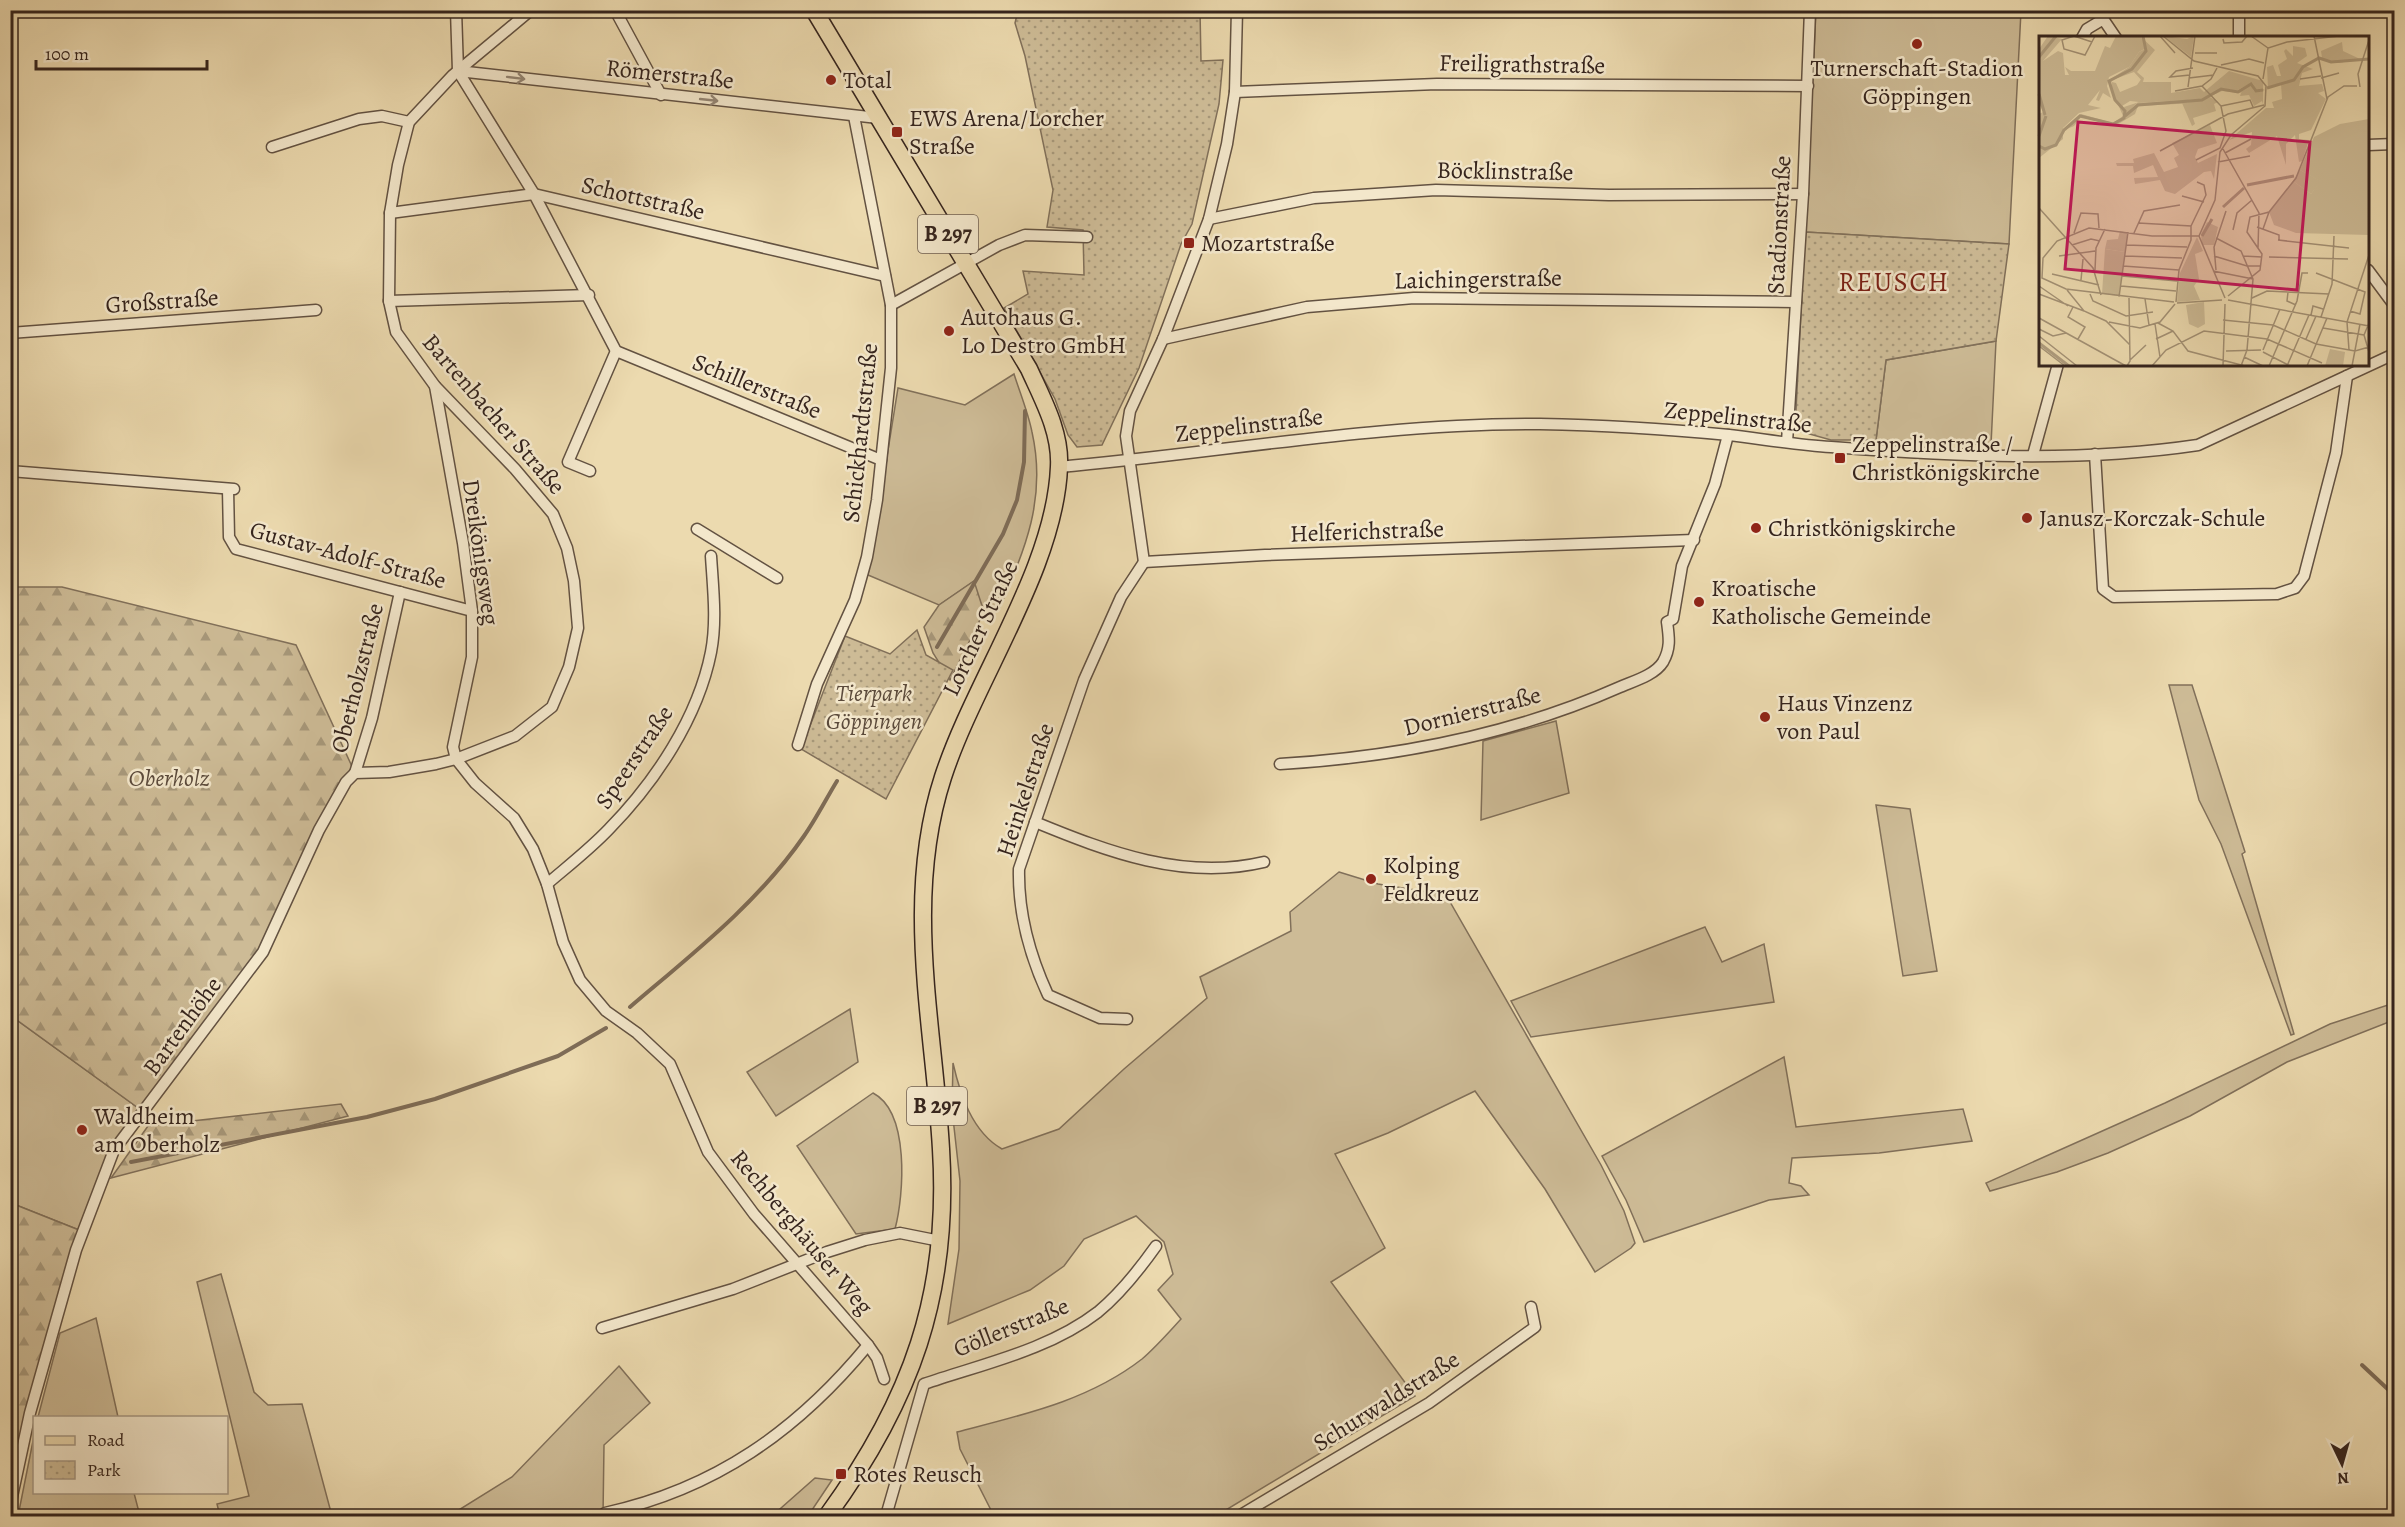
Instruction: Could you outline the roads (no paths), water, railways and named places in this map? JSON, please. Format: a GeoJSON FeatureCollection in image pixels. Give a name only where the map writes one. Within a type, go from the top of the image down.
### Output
{"type":"FeatureCollection","features":[{"type":"Feature","properties":{"kind":"main road","name":"Lorcher Straße"},"geometry":{"type":"LineString","coordinates":[[814,10],[1034,380],[1050,413],[1057,444],[1059,467],[1050,522],[1036,564],[957,735],[934,805],[926,847],[922,911],[923,975],[941,1147],[940,1241],[935,1278],[918,1351],[906,1384],[860,1469],[827,1516]]}},
{"type":"Feature","properties":{"kind":"street"},"geometry":{"type":"LineString","coordinates":[[456,10],[458,71],[534,194],[590,296],[616,351],[568,462],[590,471]]}},
{"type":"Feature","properties":{"kind":"street"},"geometry":{"type":"LineString","coordinates":[[272,147],[359,119],[382,116],[409,122],[458,71],[531,10]]}},
{"type":"Feature","properties":{"kind":"street"},"geometry":{"type":"LineString","coordinates":[[615,10],[661,95]]}},
{"type":"Feature","properties":{"kind":"street"},"geometry":{"type":"LineString","coordinates":[[1144,562],[1126,436],[1130,411],[1163,339],[1209,219],[1227,144],[1235,92],[1237,10]]}},
{"type":"Feature","properties":{"kind":"street","name":"Stadionstraße"},"geometry":{"type":"LineString","coordinates":[[1787,442],[1803,194],[1810,10]]}},
{"type":"Feature","properties":{"kind":"street"},"geometry":{"type":"LineString","coordinates":[[2239,10],[2239,36]]}},
{"type":"Feature","properties":{"kind":"street"},"geometry":{"type":"LineString","coordinates":[[2083,36],[2099,15],[2115,36]]}},
{"type":"Feature","properties":{"kind":"street","name":"Römerstraße"},"geometry":{"type":"LineString","coordinates":[[458,71],[878,118]]}},
{"type":"Feature","properties":{"kind":"street","name":"Freiligrathstraße"},"geometry":{"type":"LineString","coordinates":[[1235,92],[1437,84],[1808,86]]}},
{"type":"Feature","properties":{"kind":"street","name":"Schickhardtstraße"},"geometry":{"type":"LineString","coordinates":[[798,745],[818,684],[855,600],[877,500],[891,368],[891,305],[854,116]]}},
{"type":"Feature","properties":{"kind":"street","name":"Bartenbacher Straße"},"geometry":{"type":"LineString","coordinates":[[355,773],[389,772],[456,759],[515,736],[552,707],[569,667],[578,628],[574,582],[567,548],[553,514],[515,469],[435,386],[396,332],[389,301],[390,213],[409,122]]}},
{"type":"Feature","properties":{"kind":"street"},"geometry":{"type":"LineString","coordinates":[[2369,145],[2394,144]]}},
{"type":"Feature","properties":{"kind":"street","name":"Böcklinstraße"},"geometry":{"type":"LineString","coordinates":[[1209,219],[1314,198],[1436,190],[1609,195],[1803,194]]}},
{"type":"Feature","properties":{"kind":"street","name":"Schottstraße"},"geometry":{"type":"LineString","coordinates":[[390,213],[534,194],[885,276]]}},
{"type":"Feature","properties":{"kind":"street"},"geometry":{"type":"LineString","coordinates":[[891,305],[999,245],[1024,236],[1087,237]]}},
{"type":"Feature","properties":{"kind":"street"},"geometry":{"type":"LineString","coordinates":[[2369,273],[2394,305]]}},
{"type":"Feature","properties":{"kind":"street"},"geometry":{"type":"LineString","coordinates":[[389,301],[590,296]]}},
{"type":"Feature","properties":{"kind":"street","name":"Laichingerstraße"},"geometry":{"type":"LineString","coordinates":[[1163,339],[1307,307],[1414,298],[1796,302]]}},
{"type":"Feature","properties":{"kind":"street","name":"Großstraße"},"geometry":{"type":"LineString","coordinates":[[10,333],[316,310]]}},
{"type":"Feature","properties":{"kind":"street","name":"Schillerstraße"},"geometry":{"type":"LineString","coordinates":[[616,351],[881,460]]}},
{"type":"Feature","properties":{"kind":"street","name":"Zeppelinstraße"},"geometry":{"type":"LineString","coordinates":[[2369,366],[2394,354]]}},
{"type":"Feature","properties":{"kind":"street"},"geometry":{"type":"LineString","coordinates":[[2032,455],[2057,366]]}},
{"type":"Feature","properties":{"kind":"street","name":"Zeppelinstraße"},"geometry":{"type":"LineString","coordinates":[[1059,467],[1129,462],[1285,441],[1430,428],[1539,424],[1728,435],[1830,447],[2032,455],[2095,454],[2198,445],[2368,366]]}},
{"type":"Feature","properties":{"kind":"street"},"geometry":{"type":"LineString","coordinates":[[2095,454],[2103,589],[2114,597],[2277,594],[2295,588],[2304,576],[2336,453],[2347,376]]}},
{"type":"Feature","properties":{"kind":"street","name":"Dreikönigsweg"},"geometry":{"type":"LineString","coordinates":[[435,386],[463,543],[472,611],[472,657],[453,747],[456,759]]}},
{"type":"Feature","properties":{"kind":"street"},"geometry":{"type":"LineString","coordinates":[[1694,540],[1715,484],[1728,435]]}},
{"type":"Feature","properties":{"kind":"street","name":"Gustav-Adolf-Straße"},"geometry":{"type":"LineString","coordinates":[[10,471],[231,489],[229,537],[236,549],[472,611]]}},
{"type":"Feature","properties":{"kind":"street"},"geometry":{"type":"LineString","coordinates":[[697,529],[777,578]]}},
{"type":"Feature","properties":{"kind":"street","name":"Helferichstraße"},"geometry":{"type":"LineString","coordinates":[[1144,562],[1265,555],[1694,540]]}},
{"type":"Feature","properties":{"kind":"street","name":"Dornierstraße"},"geometry":{"type":"LineString","coordinates":[[1280,764],[1409,749],[1500,729],[1576,706],[1648,674],[1662,663],[1670,645],[1667,622],[1673,619],[1682,566],[1694,540]]}},
{"type":"Feature","properties":{"kind":"street","name":"Speerstraße"},"geometry":{"type":"LineString","coordinates":[[547,884],[610,829],[644,788],[681,732],[701,685],[711,652],[715,618],[711,556]]}},
{"type":"Feature","properties":{"kind":"street","name":"Heinkelstraße"},"geometry":{"type":"LineString","coordinates":[[1127,1019],[1100,1018],[1048,995],[1036,967],[1018,894],[1019,869],[1084,680],[1121,597],[1144,562]]}},
{"type":"Feature","properties":{"kind":"street","name":"Oberholzstraße"},"geometry":{"type":"LineString","coordinates":[[355,773],[372,718],[400,592]]}},
{"type":"Feature","properties":{"kind":"street","name":"Rechberghäuser Weg"},"geometry":{"type":"LineString","coordinates":[[456,759],[475,783],[514,818],[533,849],[547,884],[563,942],[580,980],[606,1011],[637,1033],[670,1064],[708,1152],[754,1214],[868,1345],[877,1358],[884,1379]]}},
{"type":"Feature","properties":{"kind":"street","name":"Bartenhöhe"},"geometry":{"type":"LineString","coordinates":[[10,1506],[30,1413],[76,1250],[114,1150],[263,952],[319,830],[346,782],[355,773]]}},
{"type":"Feature","properties":{"kind":"street"},"geometry":{"type":"LineString","coordinates":[[1035,822],[1103,849],[1163,865],[1224,868],[1264,862]]}},
{"type":"Feature","properties":{"kind":"street"},"geometry":{"type":"LineString","coordinates":[[603,1328],[733,1289],[826,1252],[900,1233],[940,1241]]}},
{"type":"Feature","properties":{"kind":"street","name":"Göllerstraße"},"geometry":{"type":"LineString","coordinates":[[886,1516],[924,1384],[1039,1344],[1077,1326],[1116,1296],[1155,1246]]}},
{"type":"Feature","properties":{"kind":"street","name":"Schurwaldstraße"},"geometry":{"type":"LineString","coordinates":[[1239,1516],[1451,1388],[1535,1327],[1531,1307]]}},
{"type":"Feature","properties":{"kind":"street"},"geometry":{"type":"LineString","coordinates":[[605,1513],[666,1497],[754,1453],[802,1416],[868,1345]]}},
{"type":"Feature","properties":{"kind":"waterway"},"geometry":{"type":"LineString","coordinates":[[937,647],[1003,534],[1017,500],[1024,462],[1025,411]]}},
{"type":"Feature","properties":{"kind":"waterway"},"geometry":{"type":"LineString","coordinates":[[630,1007],[700,948],[766,884],[804,836],[837,781]]}},
{"type":"Feature","properties":{"kind":"waterway"},"geometry":{"type":"LineString","coordinates":[[131,1162],[367,1117],[435,1099],[558,1056],[606,1028]]}},
{"type":"Feature","properties":{"kind":"waterway"},"geometry":{"type":"LineString","coordinates":[[2362,1365],[2394,1395]]}},
{"type":"Feature","properties":{"kind":"place","name":"Turnerschaft-Stadion Göppingen"},"geometry":{"type":"Point","coordinates":[1917,44]}},
{"type":"Feature","properties":{"kind":"place","name":"Total"},"geometry":{"type":"Point","coordinates":[831,80]}},
{"type":"Feature","properties":{"kind":"place","name":"EWS Arena/Lorcher Straße"},"geometry":{"type":"Point","coordinates":[897,132]}},
{"type":"Feature","properties":{"kind":"place","name":"Mozartstraße"},"geometry":{"type":"Point","coordinates":[1189,243]}},
{"type":"Feature","properties":{"kind":"place","name":"Autohaus G. Lo Destro GmbH"},"geometry":{"type":"Point","coordinates":[949,331]}},
{"type":"Feature","properties":{"kind":"place","name":"Zeppelinstraße / Christkönigskirche"},"geometry":{"type":"Point","coordinates":[1840,458]}},
{"type":"Feature","properties":{"kind":"place","name":"Janusz-Korczak-Schule"},"geometry":{"type":"Point","coordinates":[2027,518]}},
{"type":"Feature","properties":{"kind":"place","name":"Christkönigskirche"},"geometry":{"type":"Point","coordinates":[1756,528]}},
{"type":"Feature","properties":{"kind":"place","name":"Kroatische Katholische Gemeinde"},"geometry":{"type":"Point","coordinates":[1699,602]}},
{"type":"Feature","properties":{"kind":"place","name":"Haus Vinzenz von Paul"},"geometry":{"type":"Point","coordinates":[1765,717]}},
{"type":"Feature","properties":{"kind":"place","name":"Kolping Feldkreuz"},"geometry":{"type":"Point","coordinates":[1371,879]}},
{"type":"Feature","properties":{"kind":"place","name":"Waldheim am Oberholz"},"geometry":{"type":"Point","coordinates":[82,1130]}},
{"type":"Feature","properties":{"kind":"place","name":"Rotes Reusch"},"geometry":{"type":"Point","coordinates":[841,1474]}},
{"type":"Feature","properties":{"kind":"district","name":"REUSCH"},"geometry":{"type":"Point","coordinates":[1894,282]}},
{"type":"Feature","properties":{"kind":"park label","name":"Tierpark Göppingen"},"geometry":{"type":"Point","coordinates":[874,707]}},
{"type":"Feature","properties":{"kind":"park label","name":"Oberholz"},"geometry":{"type":"Point","coordinates":[169,778]}}]}
